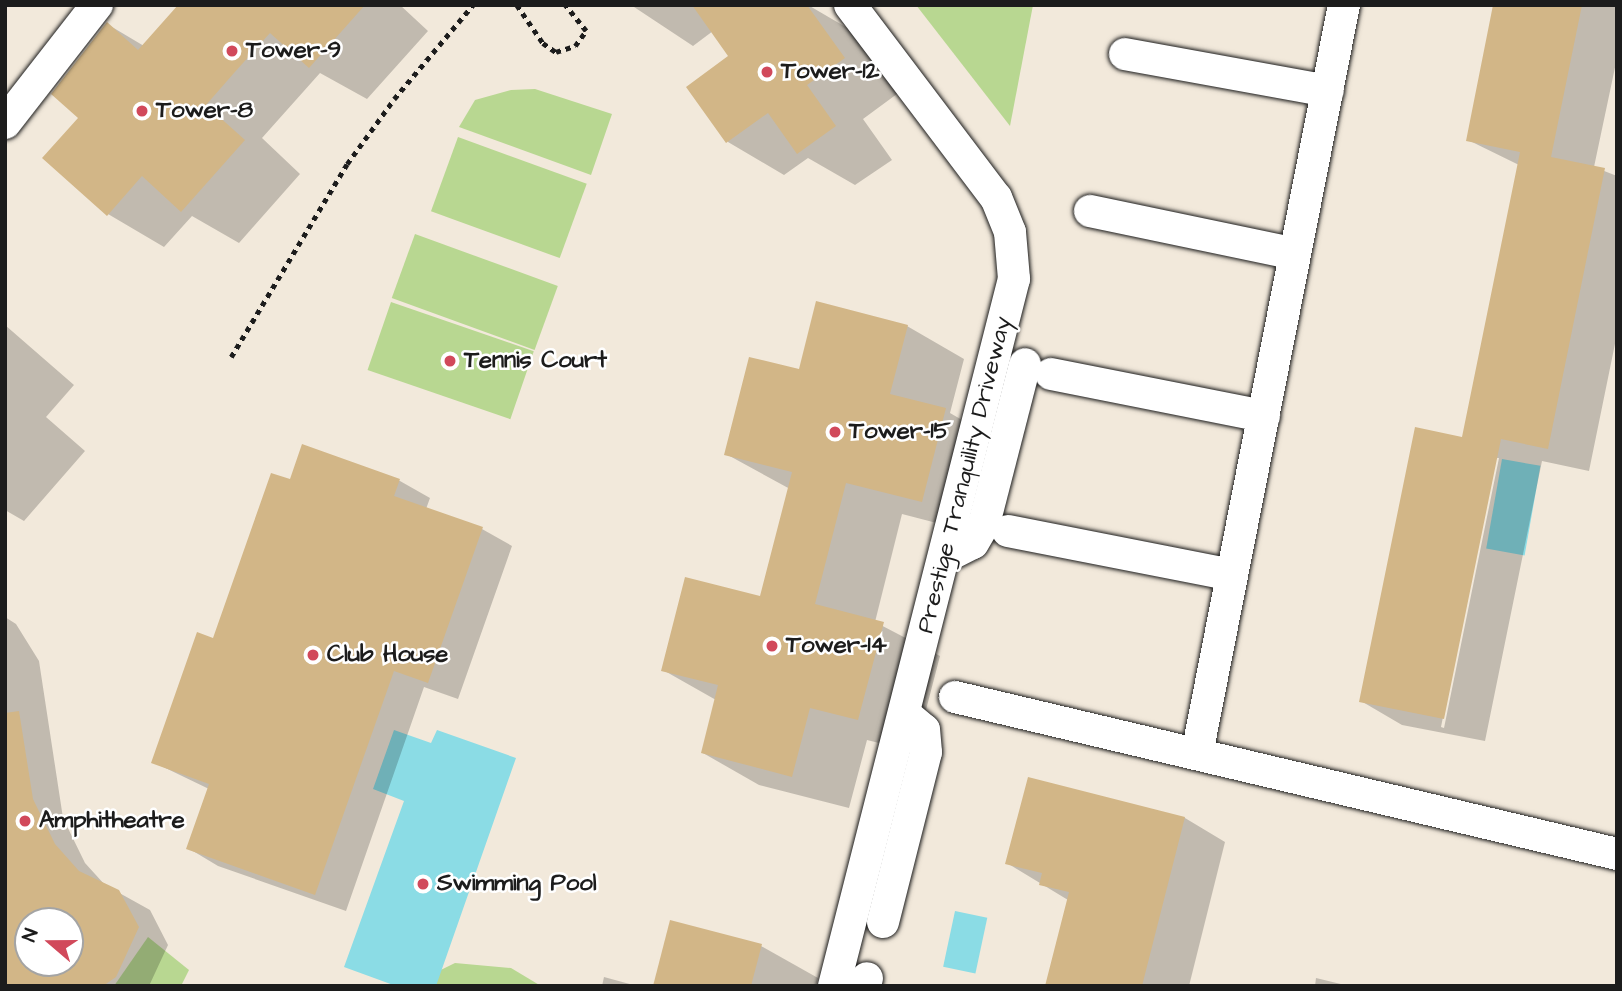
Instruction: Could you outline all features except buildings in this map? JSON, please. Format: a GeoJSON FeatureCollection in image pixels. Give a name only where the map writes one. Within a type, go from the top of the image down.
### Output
{"type":"FeatureCollection","features":[{"type":"Feature","properties":{"kind":"street"},"geometry":{"type":"LineString","coordinates":[[5,123],[97,5]]}},
{"type":"Feature","properties":{"kind":"street","name":"Prestige Tranquility Driveway"},"geometry":{"type":"LineString","coordinates":[[834,986],[906,715],[1014,279],[1010,232],[996,198],[850,5]]}},
{"type":"Feature","properties":{"kind":"street"},"geometry":{"type":"LineString","coordinates":[[1196,754],[1344,5]]}},
{"type":"Feature","properties":{"kind":"street"},"geometry":{"type":"LineString","coordinates":[[1125,54],[1328,90]]}},
{"type":"Feature","properties":{"kind":"street"},"geometry":{"type":"LineString","coordinates":[[1090,211],[1296,254]]}},
{"type":"Feature","properties":{"kind":"street"},"geometry":{"type":"LineString","coordinates":[[945,557],[973,543],[984,524],[1038,369],[1264,416]]}},
{"type":"Feature","properties":{"kind":"street"},"geometry":{"type":"LineString","coordinates":[[1008,531],[1232,575]]}},
{"type":"Feature","properties":{"kind":"street"},"geometry":{"type":"LineString","coordinates":[[955,697],[1617,854]]}},
{"type":"Feature","properties":{"kind":"street"},"geometry":{"type":"LineString","coordinates":[[883,922],[926,752],[924,730],[906,715]]}},
{"type":"Feature","properties":{"kind":"path"},"geometry":{"type":"LineString","coordinates":[[231,357],[267,291],[347,164],[473,5]]}},
{"type":"Feature","properties":{"kind":"path"},"geometry":{"type":"LineString","coordinates":[[517,5],[543,43],[556,51],[575,46],[586,31],[565,5]]}},
{"type":"Feature","properties":{"kind":"green space"},"geometry":{"type":"Polygon","coordinates":[[[916,5],[1033,5],[1010,126],[916,5]]]}},
{"type":"Feature","properties":{"kind":"green space"},"geometry":{"type":"Polygon","coordinates":[[[535,89],[612,114],[591,175],[459,127],[475,100],[511,90],[535,89]]]}},
{"type":"Feature","properties":{"kind":"green space"},"geometry":{"type":"Polygon","coordinates":[[[458,137],[587,184],[560,258],[431,211],[458,137]]]}},
{"type":"Feature","properties":{"kind":"green space"},"geometry":{"type":"Polygon","coordinates":[[[415,234],[558,286],[535,350],[392,298],[415,234]]]}},
{"type":"Feature","properties":{"kind":"green space","name":"Tennis Court"},"geometry":{"type":"Polygon","coordinates":[[[391,302],[534,351],[510,419],[368,370],[391,302]]]}},
{"type":"Feature","properties":{"kind":"green space"},"geometry":{"type":"Polygon","coordinates":[[[148,937],[189,970],[181,986],[114,986],[148,937]]]}},
{"type":"Feature","properties":{"kind":"green space"},"geometry":{"type":"Polygon","coordinates":[[[455,963],[511,968],[541,986],[408,986],[455,963]]]}},
{"type":"Feature","properties":{"kind":"water"},"geometry":{"type":"Polygon","coordinates":[[[1502,459],[1540,466],[1525,555],[1486,549],[1502,459]]]}},
{"type":"Feature","properties":{"kind":"water","name":"Swimming Pool"},"geometry":{"type":"Polygon","coordinates":[[[394,730],[431,743],[437,730],[516,758],[436,986],[396,986],[344,967],[404,801],[373,789],[394,730]]]}},
{"type":"Feature","properties":{"kind":"water"},"geometry":{"type":"Polygon","coordinates":[[[955,911],[987,918],[975,974],[943,967],[955,911]]]}},
{"type":"Feature","properties":{"kind":"place","name":"Tower-9"},"geometry":{"type":"Point","coordinates":[232,51]}},
{"type":"Feature","properties":{"kind":"place","name":"Tower-12"},"geometry":{"type":"Point","coordinates":[767,72]}},
{"type":"Feature","properties":{"kind":"place","name":"Tower-8"},"geometry":{"type":"Point","coordinates":[142,111]}},
{"type":"Feature","properties":{"kind":"place","name":"Tennis Court"},"geometry":{"type":"Point","coordinates":[450,361]}},
{"type":"Feature","properties":{"kind":"place","name":"Tower-15"},"geometry":{"type":"Point","coordinates":[835,432]}},
{"type":"Feature","properties":{"kind":"place","name":"Tower-14"},"geometry":{"type":"Point","coordinates":[772,646]}},
{"type":"Feature","properties":{"kind":"place","name":"Club House"},"geometry":{"type":"Point","coordinates":[313,655]}},
{"type":"Feature","properties":{"kind":"place","name":"Amphitheatre"},"geometry":{"type":"Point","coordinates":[25,821]}},
{"type":"Feature","properties":{"kind":"place","name":"Swimming Pool"},"geometry":{"type":"Point","coordinates":[423,884]}}]}
